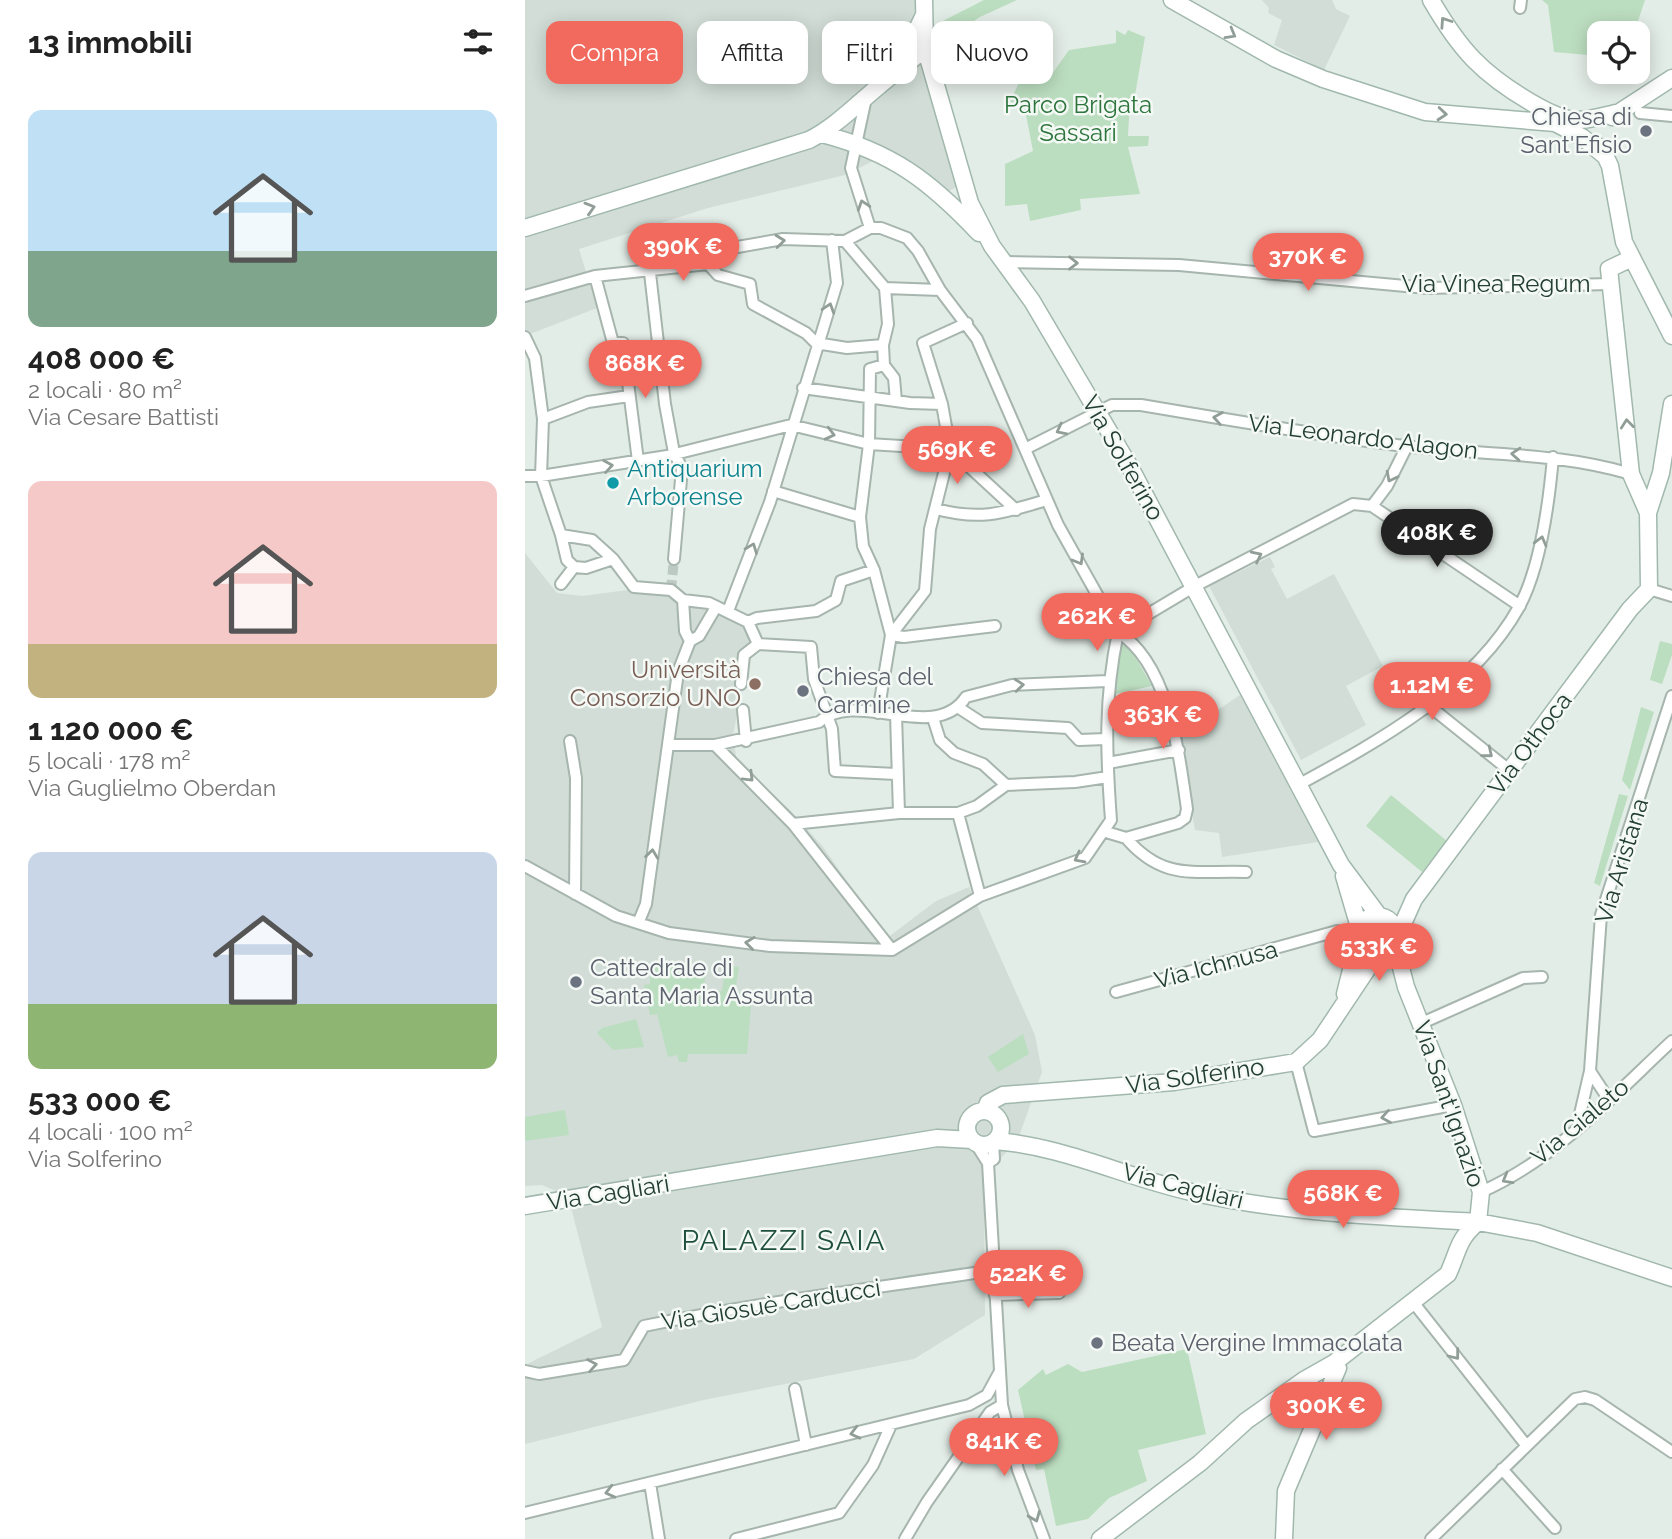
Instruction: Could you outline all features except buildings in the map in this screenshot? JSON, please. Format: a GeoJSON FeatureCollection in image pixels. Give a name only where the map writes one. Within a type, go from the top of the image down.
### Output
{"type":"FeatureCollection","features":[{"type":"Feature","properties":{"kind":"main road"},"geometry":{"type":"LineString","coordinates":[[1172,0],[1276,59],[1323,79],[1425,113],[1550,118],[1584,128],[1605,156],[1614,184],[1618,221],[1632,258],[1671,332]]}},
{"type":"Feature","properties":{"kind":"main road"},"geometry":{"type":"LineString","coordinates":[[1431,0],[1482,70],[1550,118]]}},
{"type":"Feature","properties":{"kind":"main road"},"geometry":{"type":"LineString","coordinates":[[917,26],[924,7]]}},
{"type":"Feature","properties":{"kind":"main road","name":"Via Solferino"},"geometry":{"type":"LineString","coordinates":[[924,7],[925,47],[970,203],[992,246],[1032,301],[1195,586],[1341,864],[1383,917]]}},
{"type":"Feature","properties":{"kind":"main road"},"geometry":{"type":"LineString","coordinates":[[917,56],[925,47]]}},
{"type":"Feature","properties":{"kind":"main road"},"geometry":{"type":"LineString","coordinates":[[1584,128],[1620,112],[1672,78]]}},
{"type":"Feature","properties":{"kind":"main road"},"geometry":{"type":"LineString","coordinates":[[525,228],[821,134],[881,84]]}},
{"type":"Feature","properties":{"kind":"main road"},"geometry":{"type":"LineString","coordinates":[[821,134],[856,143],[916,174],[953,205],[992,246]]}},
{"type":"Feature","properties":{"kind":"main road"},"geometry":{"type":"LineString","coordinates":[[953,205],[970,203]]}},
{"type":"Feature","properties":{"kind":"main road"},"geometry":{"type":"LineString","coordinates":[[1632,258],[1609,269],[1632,474],[1648,513]]}},
{"type":"Feature","properties":{"kind":"main road"},"geometry":{"type":"LineString","coordinates":[[1649,589],[1648,513],[1661,473],[1672,404]]}},
{"type":"Feature","properties":{"kind":"main road","name":"Via Othoca"},"geometry":{"type":"LineString","coordinates":[[1396,941],[1413,901],[1509,770],[1649,589]]}},
{"type":"Feature","properties":{"kind":"main road","name":"Via Solferino"},"geometry":{"type":"LineString","coordinates":[[1341,864],[1358,935],[1343,1004]]}},
{"type":"Feature","properties":{"kind":"main road","name":"Via Othoca"},"geometry":{"type":"LineString","coordinates":[[1383,917],[1413,901]]}},
{"type":"Feature","properties":{"kind":"main road"},"geometry":{"type":"LineString","coordinates":[[1383,917],[1395,926],[1396,941],[1387,953],[1377,956],[1363,950],[1358,935],[1369,918],[1383,917]]}},
{"type":"Feature","properties":{"kind":"main road","name":"Via Sant'Ignazio"},"geometry":{"type":"LineString","coordinates":[[1396,941],[1406,988],[1453,1105],[1481,1192],[1478,1222]]}},
{"type":"Feature","properties":{"kind":"main road","name":"Via Solferino"},"geometry":{"type":"LineString","coordinates":[[994,1118],[1019,1094],[1174,1082],[1296,1062],[1320,1040],[1377,956]]}},
{"type":"Feature","properties":{"kind":"main road","name":"Via Sant'Ignazio"},"geometry":{"type":"LineString","coordinates":[[1377,956],[1406,988]]}},
{"type":"Feature","properties":{"kind":"main road"},"geometry":{"type":"LineString","coordinates":[[976,1113],[994,1118],[1000,1133],[984,1142],[967,1131],[968,1121],[976,1113]]}},
{"type":"Feature","properties":{"kind":"main road","name":"Via Cagliari"},"geometry":{"type":"LineString","coordinates":[[994,1118],[1024,1143]]}},
{"type":"Feature","properties":{"kind":"main road","name":"Via Cagliari"},"geometry":{"type":"LineString","coordinates":[[940,1138],[968,1121]]}},
{"type":"Feature","properties":{"kind":"main road","name":"Via Cagliari"},"geometry":{"type":"LineString","coordinates":[[525,1206],[940,1138],[1024,1143],[1189,1192],[1254,1204],[1478,1222],[1537,1233],[1672,1278]]}},
{"type":"Feature","properties":{"kind":"main road"},"geometry":{"type":"LineString","coordinates":[[1100,1539],[1200,1463],[1246,1421],[1304,1380],[1334,1363],[1448,1274],[1458,1253],[1461,1237],[1478,1222]]}},
{"type":"Feature","properties":{"kind":"main road"},"geometry":{"type":"LineString","coordinates":[[1284,1539],[1286,1491],[1338,1368],[1334,1363]]}},
{"type":"Feature","properties":{"kind":"street"},"geometry":{"type":"LineString","coordinates":[[866,97],[851,168],[870,228]]}},
{"type":"Feature","properties":{"kind":"street"},"geometry":{"type":"LineString","coordinates":[[1640,113],[1672,116]]}},
{"type":"Feature","properties":{"kind":"street"},"geometry":{"type":"LineString","coordinates":[[525,296],[594,276],[708,264],[726,250],[771,241],[845,241],[870,228],[881,228],[907,238],[918,251],[940,290],[977,339],[1047,500],[1118,632],[1131,640],[1147,665],[1171,714],[1187,809],[1185,818],[1126,838]]}},
{"type":"Feature","properties":{"kind":"street"},"geometry":{"type":"LineString","coordinates":[[728,611],[773,491],[816,343],[837,283],[832,240]]}},
{"type":"Feature","properties":{"kind":"street"},"geometry":{"type":"LineString","coordinates":[[845,241],[885,288],[888,324],[883,345],[884,365],[894,378],[896,401]]}},
{"type":"Feature","properties":{"kind":"street","name":"Via Vinea Regum"},"geometry":{"type":"LineString","coordinates":[[1005,262],[1179,265],[1427,288],[1611,285]]}},
{"type":"Feature","properties":{"kind":"street"},"geometry":{"type":"LineString","coordinates":[[708,264],[718,275],[750,284],[753,304],[806,333],[816,343],[847,348],[868,344],[883,345]]}},
{"type":"Feature","properties":{"kind":"street"},"geometry":{"type":"LineString","coordinates":[[650,272],[655,339],[674,453],[682,468],[674,559]]}},
{"type":"Feature","properties":{"kind":"street"},"geometry":{"type":"LineString","coordinates":[[594,276],[613,342],[623,343],[638,461]]}},
{"type":"Feature","properties":{"kind":"street"},"geometry":{"type":"LineString","coordinates":[[885,288],[940,290]]}},
{"type":"Feature","properties":{"kind":"street"},"geometry":{"type":"LineString","coordinates":[[891,635],[925,591],[930,529],[950,449],[941,404],[923,343],[967,323]]}},
{"type":"Feature","properties":{"kind":"street"},"geometry":{"type":"LineString","coordinates":[[525,337],[535,358],[543,419],[541,476],[567,560],[574,567],[586,568],[613,559]]}},
{"type":"Feature","properties":{"kind":"street"},"geometry":{"type":"LineString","coordinates":[[878,713],[891,635],[874,570],[863,547],[860,517],[869,444],[870,369],[884,365]]}},
{"type":"Feature","properties":{"kind":"street"},"geometry":{"type":"LineString","coordinates":[[803,388],[896,401],[941,404]]}},
{"type":"Feature","properties":{"kind":"street"},"geometry":{"type":"LineString","coordinates":[[543,419],[588,402],[629,396]]}},
{"type":"Feature","properties":{"kind":"street","name":"Via Leonardo Alagon"},"geometry":{"type":"LineString","coordinates":[[1025,449],[1111,405],[1141,405],[1407,446],[1553,457],[1600,464],[1632,474]]}},
{"type":"Feature","properties":{"kind":"street"},"geometry":{"type":"LineString","coordinates":[[525,476],[541,476],[638,461],[792,425],[869,444],[950,449],[1016,510]]}},
{"type":"Feature","properties":{"kind":"street"},"geometry":{"type":"LineString","coordinates":[[1372,506],[1387,486],[1407,446]]}},
{"type":"Feature","properties":{"kind":"street"},"geometry":{"type":"LineString","coordinates":[[1298,785],[1401,727],[1429,705],[1473,664],[1520,606],[1549,507],[1553,457]]}},
{"type":"Feature","properties":{"kind":"street"},"geometry":{"type":"LineString","coordinates":[[773,491],[860,517]]}},
{"type":"Feature","properties":{"kind":"street"},"geometry":{"type":"LineString","coordinates":[[936,509],[965,517],[1016,510],[1047,500]]}},
{"type":"Feature","properties":{"kind":"street"},"geometry":{"type":"LineString","coordinates":[[525,866],[616,916],[639,921],[669,933],[770,946],[892,950],[980,896],[1085,858],[1106,832],[1111,820],[1107,739],[1108,681],[1118,632],[1195,586],[1353,504],[1372,506],[1520,606]]}},
{"type":"Feature","properties":{"kind":"street"},"geometry":{"type":"LineString","coordinates":[[561,535],[592,540],[613,559],[634,587],[671,590],[683,600],[709,603],[748,622],[758,644]]}},
{"type":"Feature","properties":{"kind":"street"},"geometry":{"type":"LineString","coordinates":[[561,584],[574,567]]}},
{"type":"Feature","properties":{"kind":"street"},"geometry":{"type":"LineString","coordinates":[[748,622],[757,618],[816,611],[835,600],[841,582],[874,570]]}},
{"type":"Feature","properties":{"kind":"street"},"geometry":{"type":"LineString","coordinates":[[1649,589],[1672,596]]}},
{"type":"Feature","properties":{"kind":"street"},"geometry":{"type":"LineString","coordinates":[[683,600],[685,631],[690,641]]}},
{"type":"Feature","properties":{"kind":"street"},"geometry":{"type":"LineString","coordinates":[[639,921],[646,904],[678,672],[690,641],[699,636],[716,607]]}},
{"type":"Feature","properties":{"kind":"street"},"geometry":{"type":"LineString","coordinates":[[891,635],[904,637],[995,626]]}},
{"type":"Feature","properties":{"kind":"street"},"geometry":{"type":"LineString","coordinates":[[741,684],[744,655],[758,644],[811,648],[814,679],[832,729],[835,771],[896,774]]}},
{"type":"Feature","properties":{"kind":"street"},"geometry":{"type":"LineString","coordinates":[[670,745],[715,745],[746,741],[819,722],[833,712],[933,718],[958,708],[966,698],[1012,685],[1108,681]]}},
{"type":"Feature","properties":{"kind":"street","name":"Via Aristana"},"geometry":{"type":"LineString","coordinates":[[1585,1121],[1580,1114],[1590,1071],[1601,915],[1672,696]]}},
{"type":"Feature","properties":{"kind":"street"},"geometry":{"type":"LineString","coordinates":[[1429,705],[1509,770]]}},
{"type":"Feature","properties":{"kind":"street"},"geometry":{"type":"LineString","coordinates":[[958,708],[982,723],[1068,728],[1079,740],[1107,739]]}},
{"type":"Feature","properties":{"kind":"street"},"geometry":{"type":"LineString","coordinates":[[743,710],[746,741]]}},
{"type":"Feature","properties":{"kind":"street"},"geometry":{"type":"LineString","coordinates":[[895,715],[899,813]]}},
{"type":"Feature","properties":{"kind":"street"},"geometry":{"type":"LineString","coordinates":[[933,718],[940,740],[961,757],[982,764],[1006,785]]}},
{"type":"Feature","properties":{"kind":"street"},"geometry":{"type":"LineString","coordinates":[[571,741],[576,778],[575,894]]}},
{"type":"Feature","properties":{"kind":"street"},"geometry":{"type":"LineString","coordinates":[[715,745],[793,824],[892,950]]}},
{"type":"Feature","properties":{"kind":"street"},"geometry":{"type":"LineString","coordinates":[[1108,763],[1178,750]]}},
{"type":"Feature","properties":{"kind":"street"},"geometry":{"type":"LineString","coordinates":[[793,824],[899,813],[958,813],[977,806],[1006,785],[1075,782],[1108,777]]}},
{"type":"Feature","properties":{"kind":"street"},"geometry":{"type":"LineString","coordinates":[[958,813],[980,896]]}},
{"type":"Feature","properties":{"kind":"street"},"geometry":{"type":"LineString","coordinates":[[1106,832],[1126,838],[1150,861],[1173,871],[1247,872]]}},
{"type":"Feature","properties":{"kind":"street","name":"Via Ichnusa"},"geometry":{"type":"LineString","coordinates":[[1117,992],[1337,931],[1358,935]]}},
{"type":"Feature","properties":{"kind":"street"},"geometry":{"type":"LineString","coordinates":[[1422,1023],[1523,978],[1542,978]]}},
{"type":"Feature","properties":{"kind":"street","name":"Via Gialeto"},"geometry":{"type":"LineString","coordinates":[[1481,1192],[1500,1184],[1553,1151],[1672,1041]]}},
{"type":"Feature","properties":{"kind":"street"},"geometry":{"type":"LineString","coordinates":[[1296,1062],[1314,1130],[1453,1105]]}},
{"type":"Feature","properties":{"kind":"street"},"geometry":{"type":"LineString","coordinates":[[1590,1071],[1609,1100]]}},
{"type":"Feature","properties":{"kind":"street"},"geometry":{"type":"LineString","coordinates":[[984,1142],[988,1163],[1003,1405],[1018,1471],[1044,1539]]}},
{"type":"Feature","properties":{"kind":"street"},"geometry":{"type":"LineString","coordinates":[[984,1142],[994,1159],[988,1163]]}},
{"type":"Feature","properties":{"kind":"street","name":"Via Giosuè Carducci"},"geometry":{"type":"LineString","coordinates":[[526,1373],[624,1360],[644,1326],[762,1303],[817,1298],[994,1270]]}},
{"type":"Feature","properties":{"kind":"street"},"geometry":{"type":"LineString","coordinates":[[995,1295],[1059,1293]]}},
{"type":"Feature","properties":{"kind":"street"},"geometry":{"type":"LineString","coordinates":[[1413,1302],[1526,1445]]}},
{"type":"Feature","properties":{"kind":"street"},"geometry":{"type":"LineString","coordinates":[[525,1513],[969,1405],[987,1395],[999,1373]]}},
{"type":"Feature","properties":{"kind":"street"},"geometry":{"type":"LineString","coordinates":[[795,1389],[806,1445]]}},
{"type":"Feature","properties":{"kind":"street"},"geometry":{"type":"LineString","coordinates":[[1431,1539],[1575,1399],[1585,1397],[1672,1452]]}},
{"type":"Feature","properties":{"kind":"street"},"geometry":{"type":"LineString","coordinates":[[969,1405],[984,1420]]}},
{"type":"Feature","properties":{"kind":"street"},"geometry":{"type":"LineString","coordinates":[[905,1539],[927,1502],[984,1420],[990,1412],[1003,1405]]}},
{"type":"Feature","properties":{"kind":"street"},"geometry":{"type":"LineString","coordinates":[[736,1539],[839,1513],[873,1465],[891,1425]]}},
{"type":"Feature","properties":{"kind":"street"},"geometry":{"type":"LineString","coordinates":[[1502,1469],[1555,1528]]}},
{"type":"Feature","properties":{"kind":"street"},"geometry":{"type":"LineString","coordinates":[[650,1483],[659,1539]]}},
{"type":"Feature","properties":{"kind":"shaded area"},"geometry":{"type":"Polygon","coordinates":[[[525,0],[926,0],[925,47],[931,69],[931,84],[935,84],[962,184],[949,191],[901,155],[875,160],[845,175],[708,208],[579,249],[597,308],[525,336],[525,0]]]}},
{"type":"Feature","properties":{"kind":"shaded area"},"geometry":{"type":"Polygon","coordinates":[[[1262,0],[1332,0],[1336,9],[1350,16],[1324,70],[1274,45],[1282,20],[1268,13],[1269,8],[1262,0]]]}},
{"type":"Feature","properties":{"kind":"shaded area"},"geometry":{"type":"Polygon","coordinates":[[[525,553],[557,593],[582,596],[666,585],[751,624],[756,642],[748,659],[733,735],[737,763],[789,809],[823,847],[887,938],[936,901],[969,887],[1035,1035],[1042,1072],[1017,1142],[984,1174],[985,1315],[914,1359],[708,1399],[525,1444],[525,1365],[602,1327],[568,1196],[542,1185],[525,1186],[525,553]]]}},
{"type":"Feature","properties":{"kind":"shaded area"},"geometry":{"type":"Polygon","coordinates":[[[1270,557],[1275,567],[1271,569],[1287,599],[1334,574],[1383,666],[1346,686],[1366,725],[1301,760],[1209,586],[1270,557]]]}},
{"type":"Feature","properties":{"kind":"shaded area"},"geometry":{"type":"Polygon","coordinates":[[[1240,695],[1318,842],[1222,857],[1219,833],[1195,830],[1175,714],[1201,704],[1209,716],[1240,695]]]}},
{"type":"Feature","properties":{"kind":"green space"},"geometry":{"type":"Polygon","coordinates":[[[984,0],[1017,0],[974,21],[943,21],[984,0]]]}},
{"type":"Feature","properties":{"kind":"green space"},"geometry":{"type":"Polygon","coordinates":[[[1542,0],[1645,0],[1638,21],[1587,21],[1587,55],[1554,52],[1548,5],[1542,0]]]}},
{"type":"Feature","properties":{"kind":"green space","name":"Parco Brigata Sassari"},"geometry":{"type":"Polygon","coordinates":[[[1116,30],[1125,35],[1128,30],[1145,37],[1134,101],[1130,101],[1128,136],[1149,136],[1148,146],[1128,147],[1140,194],[1080,199],[1081,210],[1030,221],[1027,204],[1005,206],[1005,164],[1033,151],[1025,110],[1009,103],[1018,84],[1053,84],[1053,73],[1069,50],[1116,43],[1116,30]]]}},
{"type":"Feature","properties":{"kind":"green space"},"geometry":{"type":"Polygon","coordinates":[[[1660,641],[1672,644],[1672,655],[1662,684],[1650,680],[1660,641]]]}},
{"type":"Feature","properties":{"kind":"green space"},"geometry":{"type":"Polygon","coordinates":[[[1121,646],[1129,646],[1152,686],[1115,694],[1121,646]]]}},
{"type":"Feature","properties":{"kind":"green space"},"geometry":{"type":"Polygon","coordinates":[[[1641,707],[1654,712],[1630,790],[1622,780],[1641,707]]]}},
{"type":"Feature","properties":{"kind":"green space"},"geometry":{"type":"Polygon","coordinates":[[[1619,794],[1628,796],[1600,886],[1594,883],[1619,794]]]}},
{"type":"Feature","properties":{"kind":"green space"},"geometry":{"type":"Polygon","coordinates":[[[1391,795],[1447,841],[1422,872],[1366,826],[1391,795]]]}},
{"type":"Feature","properties":{"kind":"green space"},"geometry":{"type":"Polygon","coordinates":[[[1377,920],[1388,925],[1393,936],[1388,947],[1377,952],[1366,947],[1361,936],[1366,925],[1377,920]]]}},
{"type":"Feature","properties":{"kind":"green space"},"geometry":{"type":"Polygon","coordinates":[[[706,966],[704,991],[722,991],[726,966],[739,967],[735,992],[752,994],[747,1054],[688,1054],[687,1062],[679,1062],[677,1055],[668,1057],[657,1014],[650,1015],[644,985],[650,984],[650,971],[655,976],[655,967],[706,966]]]}},
{"type":"Feature","properties":{"kind":"green space"},"geometry":{"type":"Polygon","coordinates":[[[636,1019],[644,1047],[613,1050],[597,1033],[602,1028],[636,1019]]]}},
{"type":"Feature","properties":{"kind":"green space"},"geometry":{"type":"Polygon","coordinates":[[[1023,1034],[1029,1054],[998,1072],[988,1057],[1023,1034]]]}},
{"type":"Feature","properties":{"kind":"green space"},"geometry":{"type":"Polygon","coordinates":[[[565,1110],[569,1135],[525,1141],[525,1117],[565,1110]]]}},
{"type":"Feature","properties":{"kind":"green space"},"geometry":{"type":"Polygon","coordinates":[[[1187,1349],[1206,1434],[1138,1450],[1147,1481],[1109,1498],[1088,1519],[1056,1526],[1044,1469],[1036,1470],[1018,1390],[1043,1369],[1046,1375],[1068,1364],[1082,1372],[1187,1349]]]}},
{"type":"Feature","properties":{"kind":"tunnel"},"geometry":{"type":"LineString","coordinates":[[671,590],[674,559]]}},
{"type":"Feature","properties":{"kind":"place","name":"Chiesa di Sant'Efisio"},"geometry":{"type":"Point","coordinates":[1646,131]}},
{"type":"Feature","properties":{"kind":"place","name":"Antiquarium Arborense"},"geometry":{"type":"Point","coordinates":[613,483]}},
{"type":"Feature","properties":{"kind":"place","name":"Università Consorzio UNO"},"geometry":{"type":"Point","coordinates":[755,684]}},
{"type":"Feature","properties":{"kind":"place","name":"Chiesa del Carmine"},"geometry":{"type":"Point","coordinates":[803,691]}},
{"type":"Feature","properties":{"kind":"place","name":"Cattedrale di Santa Maria Assunta"},"geometry":{"type":"Point","coordinates":[576,982]}},
{"type":"Feature","properties":{"kind":"place","name":"Beata Vergine Immacolata"},"geometry":{"type":"Point","coordinates":[1097,1343]}},
{"type":"Feature","properties":{"kind":"district","name":"PALAZZI SAIA"},"geometry":{"type":"Point","coordinates":[784,1240]}}]}
